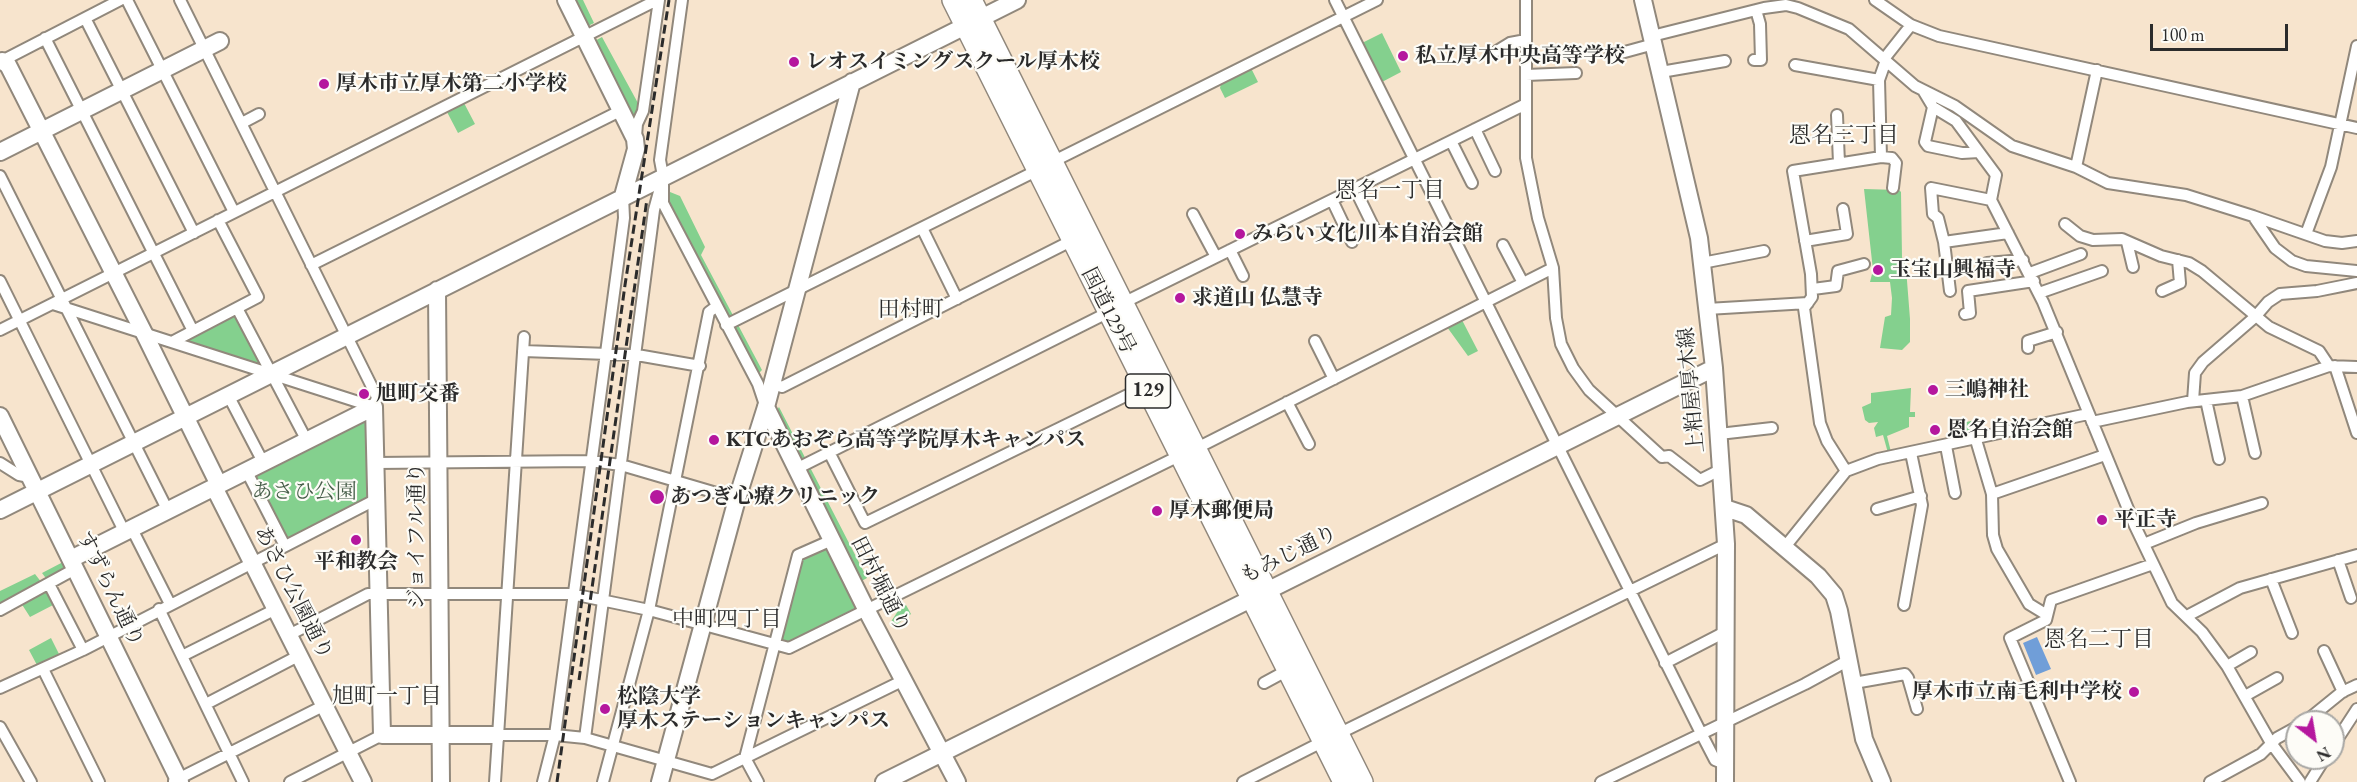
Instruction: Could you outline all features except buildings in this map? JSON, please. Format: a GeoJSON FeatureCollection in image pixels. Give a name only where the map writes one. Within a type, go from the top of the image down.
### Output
{"type":"FeatureCollection","features":[{"type":"Feature","properties":{"kind":"highway","name":"国道129号"},"geometry":{"type":"LineString","coordinates":[[953,0],[972,15],[1331,738],[1344,782]]}},
{"type":"Feature","properties":{"kind":"highway","name":"国道129号"},"geometry":{"type":"LineString","coordinates":[[1045,166],[1073,240],[1116,308],[1146,386],[1188,452]]}},
{"type":"Feature","properties":{"kind":"highway","name":"国道129号"},"geometry":{"type":"LineString","coordinates":[[1259,594],[1288,670],[1362,782]]}},
{"type":"Feature","properties":{"kind":"street"},"geometry":{"type":"LineString","coordinates":[[1,61],[120,0]]}},
{"type":"Feature","properties":{"kind":"street"},"geometry":{"type":"LineString","coordinates":[[127,0],[234,212]]}},
{"type":"Feature","properties":{"kind":"street"},"geometry":{"type":"LineString","coordinates":[[180,0],[377,397],[374,407],[376,594],[382,735]]}},
{"type":"Feature","properties":{"kind":"street"},"geometry":{"type":"LineString","coordinates":[[566,0],[635,139]]}},
{"type":"Feature","properties":{"kind":"street"},"geometry":{"type":"LineString","coordinates":[[0,330],[61,304],[153,253],[658,0]]}},
{"type":"Feature","properties":{"kind":"street"},"geometry":{"type":"LineString","coordinates":[[543,782],[555,735],[572,594],[624,218],[623,196],[636,149],[637,123],[643,111],[658,0]]}},
{"type":"Feature","properties":{"kind":"street"},"geometry":{"type":"LineString","coordinates":[[682,0],[660,160],[663,176],[663,203],[758,384],[766,407]]}},
{"type":"Feature","properties":{"kind":"street"},"geometry":{"type":"LineString","coordinates":[[0,510],[33,484],[91,464],[852,82],[972,15],[1017,0]]}},
{"type":"Feature","properties":{"kind":"street"},"geometry":{"type":"LineString","coordinates":[[1335,0],[1487,301],[1665,663],[1715,760],[1725,764]]}},
{"type":"Feature","properties":{"kind":"street"},"geometry":{"type":"LineString","coordinates":[[726,325],[1377,0]]}},
{"type":"Feature","properties":{"kind":"street"},"geometry":{"type":"LineString","coordinates":[[1527,0],[1528,168],[1538,218],[1553,268],[1556,318],[1562,344],[1573,368],[1589,390],[1662,457],[1669,456],[1700,480],[1722,469]]}},
{"type":"Feature","properties":{"kind":"street","name":"上粕屋厚木線"},"geometry":{"type":"LineString","coordinates":[[1643,0],[1661,72],[1702,263],[1714,368],[1726,544],[1725,782]]}},
{"type":"Feature","properties":{"kind":"street"},"geometry":{"type":"LineString","coordinates":[[1875,0],[1911,25],[1939,36],[2357,128]]}},
{"type":"Feature","properties":{"kind":"street"},"geometry":{"type":"LineString","coordinates":[[1614,54],[1653,40],[1786,2],[1849,29],[1924,92],[1955,105],[2012,146],[2076,167],[2108,183],[2186,195],[2334,242],[2357,241]]}},
{"type":"Feature","properties":{"kind":"street"},"geometry":{"type":"LineString","coordinates":[[1756,10],[1760,24],[1761,60]]}},
{"type":"Feature","properties":{"kind":"street"},"geometry":{"type":"LineString","coordinates":[[85,18],[194,233]]}},
{"type":"Feature","properties":{"kind":"street"},"geometry":{"type":"LineString","coordinates":[[1881,158],[1877,107],[1879,80],[1885,61],[1911,25]]}},
{"type":"Feature","properties":{"kind":"street"},"geometry":{"type":"LineString","coordinates":[[45,38],[192,331]]}},
{"type":"Feature","properties":{"kind":"street"},"geometry":{"type":"LineString","coordinates":[[1497,51],[1510,43],[1526,39]]}},
{"type":"Feature","properties":{"kind":"street"},"geometry":{"type":"LineString","coordinates":[[0,152],[220,41]]}},
{"type":"Feature","properties":{"kind":"street"},"geometry":{"type":"LineString","coordinates":[[2306,234],[2331,167],[2357,46]]}},
{"type":"Feature","properties":{"kind":"street","name":"あさひ公園通り"},"geometry":{"type":"LineString","coordinates":[[1,61],[1,69],[37,133],[138,331],[181,419],[210,487],[215,489],[253,562],[363,782]]}},
{"type":"Feature","properties":{"kind":"street"},"geometry":{"type":"LineString","coordinates":[[1661,72],[1725,61]]}},
{"type":"Feature","properties":{"kind":"street"},"geometry":{"type":"LineString","coordinates":[[1798,68],[1879,80]]}},
{"type":"Feature","properties":{"kind":"street"},"geometry":{"type":"LineString","coordinates":[[2076,167],[2097,70]]}},
{"type":"Feature","properties":{"kind":"street"},"geometry":{"type":"LineString","coordinates":[[1526,75],[1576,73]]}},
{"type":"Feature","properties":{"kind":"street"},"geometry":{"type":"LineString","coordinates":[[660,782],[701,626],[766,407],[852,82]]}},
{"type":"Feature","properties":{"kind":"street"},"geometry":{"type":"LineString","coordinates":[[1924,92],[1933,107],[1956,121],[1996,175],[1991,200],[2032,277],[2057,332],[2105,455],[2172,603],[2187,616],[2227,666],[2271,742],[2300,782]]}},
{"type":"Feature","properties":{"kind":"street"},"geometry":{"type":"LineString","coordinates":[[796,469],[1526,104]]}},
{"type":"Feature","properties":{"kind":"street"},"geometry":{"type":"LineString","coordinates":[[1933,107],[1925,142],[1928,146],[1962,153],[1979,152]]}},
{"type":"Feature","properties":{"kind":"street"},"geometry":{"type":"LineString","coordinates":[[311,265],[620,111]]}},
{"type":"Feature","properties":{"kind":"street"},"geometry":{"type":"LineString","coordinates":[[242,123],[259,114]]}},
{"type":"Feature","properties":{"kind":"street"},"geometry":{"type":"LineString","coordinates":[[1837,115],[1839,163]]}},
{"type":"Feature","properties":{"kind":"street"},"geometry":{"type":"LineString","coordinates":[[1475,129],[1495,171]]}},
{"type":"Feature","properties":{"kind":"street"},"geometry":{"type":"LineString","coordinates":[[1451,141],[1472,183]]}},
{"type":"Feature","properties":{"kind":"street"},"geometry":{"type":"LineString","coordinates":[[1846,471],[1827,441],[1820,423],[1804,308],[1812,297],[1813,289],[1793,171],[1839,163],[1892,158],[1896,163],[1893,188]]}},
{"type":"Feature","properties":{"kind":"street"},"geometry":{"type":"LineString","coordinates":[[0,176],[61,304],[168,511]]}},
{"type":"Feature","properties":{"kind":"street"},"geometry":{"type":"LineString","coordinates":[[585,738],[602,599],[637,355],[654,210],[663,176]]}},
{"type":"Feature","properties":{"kind":"street"},"geometry":{"type":"LineString","coordinates":[[1950,291],[1944,242],[1938,218],[1933,214],[1931,188],[1991,200]]}},
{"type":"Feature","properties":{"kind":"street"},"geometry":{"type":"LineString","coordinates":[[1355,189],[1376,232]]}},
{"type":"Feature","properties":{"kind":"street"},"geometry":{"type":"LineString","coordinates":[[1332,200],[1352,242]]}},
{"type":"Feature","properties":{"kind":"street"},"geometry":{"type":"LineString","coordinates":[[1805,241],[1847,237],[1846,213]]}},
{"type":"Feature","properties":{"kind":"street"},"geometry":{"type":"LineString","coordinates":[[1193,214],[1216,257]]}},
{"type":"Feature","properties":{"kind":"street"},"geometry":{"type":"LineString","coordinates":[[2253,216],[2275,248],[2292,261],[2357,272]]}},
{"type":"Feature","properties":{"kind":"street"},"geometry":{"type":"LineString","coordinates":[[172,342],[258,297],[218,220]]}},
{"type":"Feature","properties":{"kind":"street"},"geometry":{"type":"LineString","coordinates":[[2066,224],[2080,236],[2093,240],[2122,239],[2161,256],[2199,266],[2269,327],[2319,351],[2332,366],[2357,433]]}},
{"type":"Feature","properties":{"kind":"street"},"geometry":{"type":"LineString","coordinates":[[922,228],[957,299]]}},
{"type":"Feature","properties":{"kind":"street"},"geometry":{"type":"LineString","coordinates":[[1944,242],[2008,232]]}},
{"type":"Feature","properties":{"kind":"street"},"geometry":{"type":"LineString","coordinates":[[771,383],[782,387],[948,309],[957,299],[1073,240]]}},
{"type":"Feature","properties":{"kind":"street"},"geometry":{"type":"LineString","coordinates":[[2127,242],[2133,267]]}},
{"type":"Feature","properties":{"kind":"street"},"geometry":{"type":"LineString","coordinates":[[1503,246],[1523,283]]}},
{"type":"Feature","properties":{"kind":"street"},"geometry":{"type":"LineString","coordinates":[[1230,250],[1243,276]]}},
{"type":"Feature","properties":{"kind":"street"},"geometry":{"type":"LineString","coordinates":[[1702,263],[1762,255]]}},
{"type":"Feature","properties":{"kind":"street"},"geometry":{"type":"LineString","coordinates":[[1965,314],[1970,313],[1968,291],[2032,277],[2074,259]]}},
{"type":"Feature","properties":{"kind":"street"},"geometry":{"type":"LineString","coordinates":[[1987,263],[2023,260]]}},
{"type":"Feature","properties":{"kind":"street"},"geometry":{"type":"LineString","coordinates":[[2162,291],[2180,283],[2178,260]]}},
{"type":"Feature","properties":{"kind":"street"},"geometry":{"type":"LineString","coordinates":[[1813,289],[1836,286],[1838,267],[1864,264]]}},
{"type":"Feature","properties":{"kind":"street"},"geometry":{"type":"LineString","coordinates":[[289,635],[368,594],[572,594],[649,610],[774,646],[789,648],[1188,452],[1553,268]]}},
{"type":"Feature","properties":{"kind":"street"},"geometry":{"type":"LineString","coordinates":[[2039,293],[2097,275]]}},
{"type":"Feature","properties":{"kind":"street"},"geometry":{"type":"LineString","coordinates":[[0,281],[91,464],[170,604]]}},
{"type":"Feature","properties":{"kind":"street"},"geometry":{"type":"LineString","coordinates":[[2193,401],[2195,373],[2203,362],[2255,317],[2268,302],[2280,294],[2317,291],[2357,283]]}},
{"type":"Feature","properties":{"kind":"street","name":"ジョイフル通り"},"geometry":{"type":"LineString","coordinates":[[437,290],[441,782]]}},
{"type":"Feature","properties":{"kind":"street"},"geometry":{"type":"LineString","coordinates":[[1707,309],[1808,303]]}},
{"type":"Feature","properties":{"kind":"street"},"geometry":{"type":"LineString","coordinates":[[61,304],[374,407]]}},
{"type":"Feature","properties":{"kind":"street"},"geometry":{"type":"LineString","coordinates":[[603,782],[649,610],[700,366],[709,312],[717,306]]}},
{"type":"Feature","properties":{"kind":"street"},"geometry":{"type":"LineString","coordinates":[[237,308],[308,441]]}},
{"type":"Feature","properties":{"kind":"street"},"geometry":{"type":"LineString","coordinates":[[2028,348],[2028,341],[2057,332]]}},
{"type":"Feature","properties":{"kind":"street"},"geometry":{"type":"LineString","coordinates":[[495,782],[524,337]]}},
{"type":"Feature","properties":{"kind":"street"},"geometry":{"type":"LineString","coordinates":[[1315,341],[1334,379]]}},
{"type":"Feature","properties":{"kind":"street"},"geometry":{"type":"LineString","coordinates":[[523,351],[637,355],[700,366]]}},
{"type":"Feature","properties":{"kind":"street"},"geometry":{"type":"LineString","coordinates":[[1784,548],[1846,471],[1878,459],[2090,418],[2193,401],[2242,396],[2332,366],[2357,367]]}},
{"type":"Feature","properties":{"kind":"street","name":"もみじ通り"},"geometry":{"type":"LineString","coordinates":[[884,782],[1714,368]]}},
{"type":"Feature","properties":{"kind":"street"},"geometry":{"type":"LineString","coordinates":[[829,452],[865,523],[1146,386]]}},
{"type":"Feature","properties":{"kind":"street"},"geometry":{"type":"LineString","coordinates":[[228,395],[264,464]]}},
{"type":"Feature","properties":{"kind":"street"},"geometry":{"type":"LineString","coordinates":[[2242,396],[2255,453]]}},
{"type":"Feature","properties":{"kind":"street"},"geometry":{"type":"LineString","coordinates":[[2206,400],[2219,459]]}},
{"type":"Feature","properties":{"kind":"street"},"geometry":{"type":"LineString","coordinates":[[1287,402],[1309,444]]}},
{"type":"Feature","properties":{"kind":"street"},"geometry":{"type":"LineString","coordinates":[[0,610],[49,584],[73,564],[129,531],[374,407]]}},
{"type":"Feature","properties":{"kind":"street","name":"田村堀通り"},"geometry":{"type":"LineString","coordinates":[[766,407],[867,611],[957,782]]}},
{"type":"Feature","properties":{"kind":"street","name":"すずらん通り"},"geometry":{"type":"LineString","coordinates":[[0,416],[176,781]]}},
{"type":"Feature","properties":{"kind":"street"},"geometry":{"type":"LineString","coordinates":[[1719,434],[1772,428]]}},
{"type":"Feature","properties":{"kind":"street"},"geometry":{"type":"LineString","coordinates":[[1976,440],[1992,494],[1993,535],[1997,549],[2029,604],[2047,615]]}},
{"type":"Feature","properties":{"kind":"street"},"geometry":{"type":"LineString","coordinates":[[1946,446],[1955,494]]}},
{"type":"Feature","properties":{"kind":"street"},"geometry":{"type":"LineString","coordinates":[[1902,600],[1922,505],[1911,453]]}},
{"type":"Feature","properties":{"kind":"street"},"geometry":{"type":"LineString","coordinates":[[1992,494],[2105,455]]}},
{"type":"Feature","properties":{"kind":"street"},"geometry":{"type":"LineString","coordinates":[[375,463],[590,460],[621,465],[737,500]]}},
{"type":"Feature","properties":{"kind":"street"},"geometry":{"type":"LineString","coordinates":[[0,463],[33,484]]}},
{"type":"Feature","properties":{"kind":"street"},"geometry":{"type":"LineString","coordinates":[[247,472],[285,546]]}},
{"type":"Feature","properties":{"kind":"street"},"geometry":{"type":"LineString","coordinates":[[1876,509],[1921,496]]}},
{"type":"Feature","properties":{"kind":"street"},"geometry":{"type":"LineString","coordinates":[[1,684],[43,669],[83,650],[375,500]]}},
{"type":"Feature","properties":{"kind":"street"},"geometry":{"type":"LineString","coordinates":[[2144,544],[2196,523],[2262,503]]}},
{"type":"Feature","properties":{"kind":"street"},"geometry":{"type":"LineString","coordinates":[[1725,508],[1746,515],[1818,576],[1834,595],[1866,745],[1882,782]]}},
{"type":"Feature","properties":{"kind":"street"},"geometry":{"type":"LineString","coordinates":[[758,782],[746,758],[798,555],[832,540]]}},
{"type":"Feature","properties":{"kind":"street"},"geometry":{"type":"LineString","coordinates":[[1243,782],[1726,544]]}},
{"type":"Feature","properties":{"kind":"street"},"geometry":{"type":"LineString","coordinates":[[2187,616],[2240,588],[2357,555]]}},
{"type":"Feature","properties":{"kind":"street"},"geometry":{"type":"LineString","coordinates":[[2338,560],[2351,598]]}},
{"type":"Feature","properties":{"kind":"street"},"geometry":{"type":"LineString","coordinates":[[2070,782],[2010,638],[2046,620],[2051,600],[2153,564]]}},
{"type":"Feature","properties":{"kind":"street"},"geometry":{"type":"LineString","coordinates":[[2271,579],[2284,622],[2292,633]]}},
{"type":"Feature","properties":{"kind":"street"},"geometry":{"type":"LineString","coordinates":[[49,584],[83,650]]}},
{"type":"Feature","properties":{"kind":"street"},"geometry":{"type":"LineString","coordinates":[[159,609],[243,782]]}},
{"type":"Feature","properties":{"kind":"street"},"geometry":{"type":"LineString","coordinates":[[182,656],[276,609]]}},
{"type":"Feature","properties":{"kind":"street"},"geometry":{"type":"LineString","coordinates":[[1665,663],[1727,632]]}},
{"type":"Feature","properties":{"kind":"street"},"geometry":{"type":"LineString","coordinates":[[2324,651],[2343,692]]}},
{"type":"Feature","properties":{"kind":"street"},"geometry":{"type":"LineString","coordinates":[[2227,666],[2251,652]]}},
{"type":"Feature","properties":{"kind":"street"},"geometry":{"type":"LineString","coordinates":[[206,704],[300,655]]}},
{"type":"Feature","properties":{"kind":"street"},"geometry":{"type":"LineString","coordinates":[[1601,782],[1805,684],[1849,660]]}},
{"type":"Feature","properties":{"kind":"street"},"geometry":{"type":"LineString","coordinates":[[43,669],[99,782]]}},
{"type":"Feature","properties":{"kind":"street"},"geometry":{"type":"LineString","coordinates":[[1264,683],[1288,670]]}},
{"type":"Feature","properties":{"kind":"street"},"geometry":{"type":"LineString","coordinates":[[1854,683],[1905,674],[1917,709]]}},
{"type":"Feature","properties":{"kind":"street"},"geometry":{"type":"LineString","coordinates":[[2245,696],[2277,678]]}},
{"type":"Feature","properties":{"kind":"street"},"geometry":{"type":"LineString","coordinates":[[290,782],[302,779],[382,735],[441,734],[555,735],[585,738],[665,760],[711,778],[746,758],[904,680]]}},
{"type":"Feature","properties":{"kind":"street"},"geometry":{"type":"LineString","coordinates":[[2320,710],[2343,692],[2357,685]]}},
{"type":"Feature","properties":{"kind":"street"},"geometry":{"type":"LineString","coordinates":[[176,781],[325,705]]}},
{"type":"Feature","properties":{"kind":"street"},"geometry":{"type":"LineString","coordinates":[[2345,728],[2357,709]]}},
{"type":"Feature","properties":{"kind":"street"},"geometry":{"type":"LineString","coordinates":[[0,728],[31,782]]}},
{"type":"Feature","properties":{"kind":"street"},"geometry":{"type":"LineString","coordinates":[[2210,782],[2260,754],[2271,742],[2285,734]]}},
{"type":"Feature","properties":{"kind":"green space"},"geometry":{"type":"Polygon","coordinates":[[[571,0],[583,0],[594,23],[584,28],[571,0]]]}},
{"type":"Feature","properties":{"kind":"green space"},"geometry":{"type":"Polygon","coordinates":[[[1382,33],[1401,72],[1382,82],[1362,43],[1382,33]]]}},
{"type":"Feature","properties":{"kind":"green space"},"geometry":{"type":"Polygon","coordinates":[[[602,37],[639,105],[636,119],[630,124],[589,44],[602,37]]]}},
{"type":"Feature","properties":{"kind":"green space"},"geometry":{"type":"Polygon","coordinates":[[[1251,68],[1258,82],[1225,98],[1220,88],[1221,84],[1251,68]]]}},
{"type":"Feature","properties":{"kind":"green space"},"geometry":{"type":"Polygon","coordinates":[[[464,103],[475,124],[458,133],[447,112],[464,103]]]}},
{"type":"Feature","properties":{"kind":"green space"},"geometry":{"type":"Polygon","coordinates":[[[1864,189],[1899,190],[1901,192],[1902,257],[1906,268],[1910,319],[1910,342],[1902,350],[1880,348],[1885,317],[1891,315],[1892,298],[1890,282],[1870,282],[1873,270],[1864,189]]]}},
{"type":"Feature","properties":{"kind":"green space"},"geometry":{"type":"Polygon","coordinates":[[[665,190],[680,196],[705,247],[701,255],[762,370],[755,377],[664,199],[665,190]]]}},
{"type":"Feature","properties":{"kind":"green space"},"geometry":{"type":"Polygon","coordinates":[[[237,313],[265,365],[261,367],[179,343],[237,313]]]}},
{"type":"Feature","properties":{"kind":"green space"},"geometry":{"type":"Polygon","coordinates":[[[1462,320],[1478,351],[1468,356],[1447,327],[1462,320]]]}},
{"type":"Feature","properties":{"kind":"green space"},"geometry":{"type":"Polygon","coordinates":[[[1911,388],[1910,412],[1915,412],[1915,417],[1909,417],[1909,427],[1887,436],[1891,452],[1888,453],[1883,435],[1876,437],[1874,428],[1878,422],[1869,423],[1865,420],[1862,407],[1871,403],[1871,393],[1911,388]]]}},
{"type":"Feature","properties":{"kind":"green space"},"geometry":{"type":"Polygon","coordinates":[[[779,407],[867,578],[858,583],[774,414],[779,407]]]}},
{"type":"Feature","properties":{"kind":"green space","name":"あさひ公園"},"geometry":{"type":"Polygon","coordinates":[[[370,418],[371,497],[287,541],[254,476],[370,418]]]}},
{"type":"Feature","properties":{"kind":"green space"},"geometry":{"type":"Polygon","coordinates":[[[1981,419],[1987,432],[1959,438],[1956,424],[1981,419]]]}},
{"type":"Feature","properties":{"kind":"green space"},"geometry":{"type":"Polygon","coordinates":[[[829,547],[859,608],[790,646],[780,642],[803,558],[829,547]]]}},
{"type":"Feature","properties":{"kind":"green space"},"geometry":{"type":"Polygon","coordinates":[[[65,561],[67,567],[48,581],[42,573],[65,561]]]}},
{"type":"Feature","properties":{"kind":"green space"},"geometry":{"type":"Polygon","coordinates":[[[35,574],[42,583],[0,605],[0,591],[35,574]]]}},
{"type":"Feature","properties":{"kind":"green space"},"geometry":{"type":"Polygon","coordinates":[[[48,590],[55,604],[30,617],[21,603],[48,590]]]}},
{"type":"Feature","properties":{"kind":"green space"},"geometry":{"type":"Polygon","coordinates":[[[906,605],[911,614],[893,627],[890,623],[900,608],[906,605]]]}},
{"type":"Feature","properties":{"kind":"green space"},"geometry":{"type":"Polygon","coordinates":[[[51,638],[60,656],[38,667],[29,650],[51,638]]]}},
{"type":"Feature","properties":{"kind":"water"},"geometry":{"type":"Polygon","coordinates":[[[2037,637],[2051,669],[2036,675],[2023,643],[2037,637]]]}},
{"type":"Feature","properties":{"kind":"waterway"},"geometry":{"type":"LineString","coordinates":[[1859,748],[1873,780]]}},
{"type":"Feature","properties":{"kind":"railway"},"geometry":{"type":"LineString","coordinates":[[557,782],[625,285],[669,0]]}},
{"type":"Feature","properties":{"kind":"railway"},"geometry":{"type":"LineString","coordinates":[[579,680],[647,199]]}},
{"type":"Feature","properties":{"kind":"place","name":"私立厚木中央高等学校"},"geometry":{"type":"Point","coordinates":[1403,56]}},
{"type":"Feature","properties":{"kind":"place","name":"レオスイミングスクール厚木校"},"geometry":{"type":"Point","coordinates":[794,62]}},
{"type":"Feature","properties":{"kind":"place","name":"厚木市立厚木第二小学校"},"geometry":{"type":"Point","coordinates":[324,84]}},
{"type":"Feature","properties":{"kind":"place","name":"みらい文化川本自治会館"},"geometry":{"type":"Point","coordinates":[1240,234]}},
{"type":"Feature","properties":{"kind":"place","name":"玉宝山興福寺"},"geometry":{"type":"Point","coordinates":[1878,270]}},
{"type":"Feature","properties":{"kind":"place","name":"求道山 仏慧寺"},"geometry":{"type":"Point","coordinates":[1180,298]}},
{"type":"Feature","properties":{"kind":"place","name":"三嶋神社"},"geometry":{"type":"Point","coordinates":[1933,390]}},
{"type":"Feature","properties":{"kind":"place","name":"旭町交番"},"geometry":{"type":"Point","coordinates":[364,394]}},
{"type":"Feature","properties":{"kind":"place","name":"恩名自治会館"},"geometry":{"type":"Point","coordinates":[1935,430]}},
{"type":"Feature","properties":{"kind":"place","name":"KTCあおぞら高等学院厚木キャンパス"},"geometry":{"type":"Point","coordinates":[714,440]}},
{"type":"Feature","properties":{"kind":"place","name":"あつぎ心療クリニック"},"geometry":{"type":"Point","coordinates":[657,497]}},
{"type":"Feature","properties":{"kind":"place","name":"厚木郵便局"},"geometry":{"type":"Point","coordinates":[1157,511]}},
{"type":"Feature","properties":{"kind":"place","name":"平正寺"},"geometry":{"type":"Point","coordinates":[2102,520]}},
{"type":"Feature","properties":{"kind":"place","name":"平和教会"},"geometry":{"type":"Point","coordinates":[356,540]}},
{"type":"Feature","properties":{"kind":"place","name":"厚木市立南毛利中学校"},"geometry":{"type":"Point","coordinates":[2134,692]}},
{"type":"Feature","properties":{"kind":"place","name":"松陰大学 厚木ステーションキャンパス"},"geometry":{"type":"Point","coordinates":[605,709]}},
{"type":"Feature","properties":{"kind":"district","name":"恩名三丁目"},"geometry":{"type":"Point","coordinates":[1844,136]}},
{"type":"Feature","properties":{"kind":"district","name":"恩名一丁目"},"geometry":{"type":"Point","coordinates":[1390,191]}},
{"type":"Feature","properties":{"kind":"district","name":"田村町"},"geometry":{"type":"Point","coordinates":[911,310]}},
{"type":"Feature","properties":{"kind":"district","name":"中町四丁目"},"geometry":{"type":"Point","coordinates":[727,620]}},
{"type":"Feature","properties":{"kind":"district","name":"恩名二丁目"},"geometry":{"type":"Point","coordinates":[2099,640]}},
{"type":"Feature","properties":{"kind":"district","name":"旭町一丁目"},"geometry":{"type":"Point","coordinates":[387,697]}}]}
